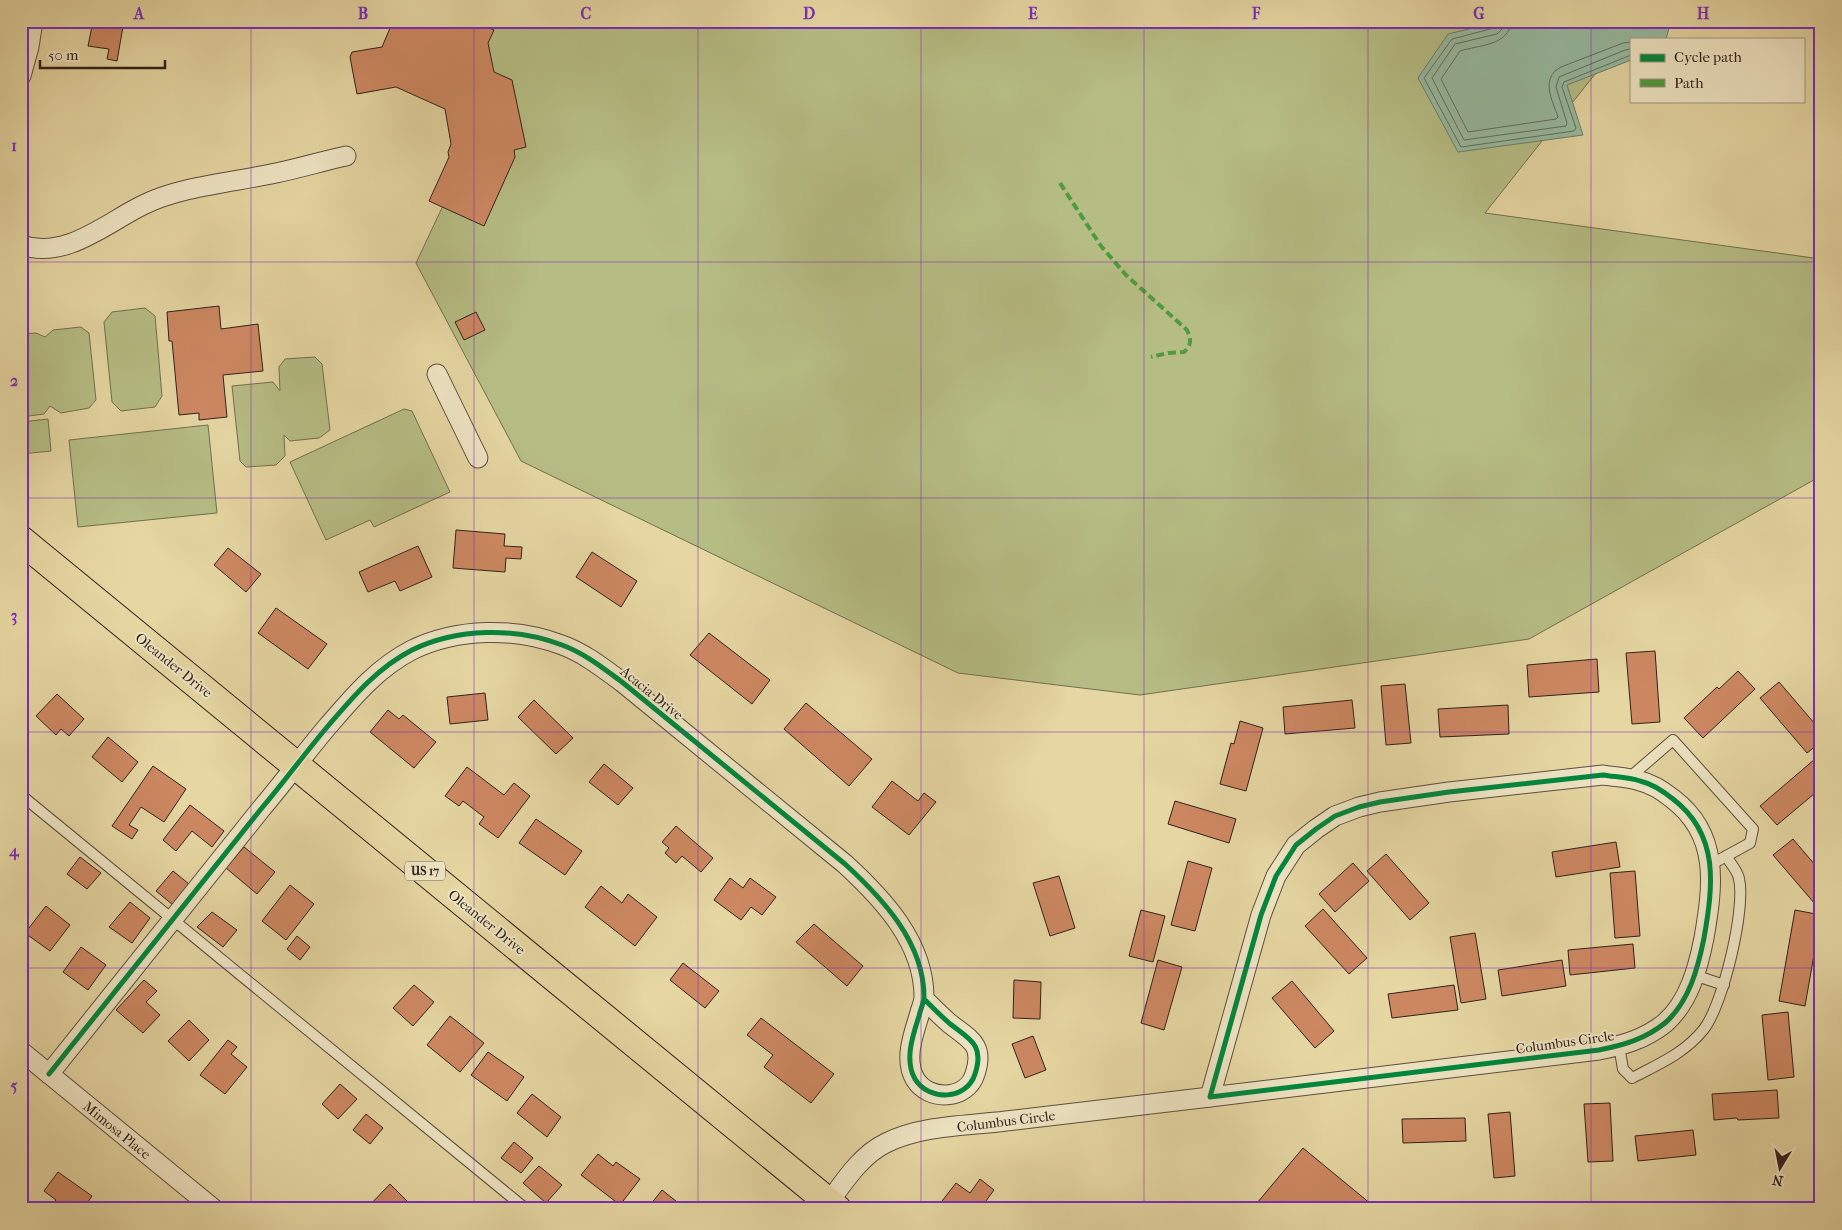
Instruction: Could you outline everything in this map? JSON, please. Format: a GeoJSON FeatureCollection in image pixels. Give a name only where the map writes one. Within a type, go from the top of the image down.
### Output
{"type":"FeatureCollection","features":[{"type":"Feature","properties":{"kind":"main road","name":"Oleander Drive"},"geometry":{"type":"LineString","coordinates":[[21,540],[297,765],[830,1207]]}},
{"type":"Feature","properties":{"kind":"street"},"geometry":{"type":"LineString","coordinates":[[21,76],[29,47],[33,21]]}},
{"type":"Feature","properties":{"kind":"street"},"geometry":{"type":"LineString","coordinates":[[21,245],[40,249],[62,246],[103,229],[159,198],[346,156]]}},
{"type":"Feature","properties":{"kind":"street"},"geometry":{"type":"LineString","coordinates":[[437,374],[478,458]]}},
{"type":"Feature","properties":{"kind":"street","name":"Acacia Drive"},"geometry":{"type":"LineString","coordinates":[[49,1074],[297,765],[368,681],[389,664],[413,650],[450,638],[488,632],[526,635],[562,645],[595,663],[622,682],[870,886],[886,904],[901,926],[910,944],[922,978],[924,999],[911,1043],[911,1067],[914,1078],[920,1086],[929,1092],[952,1095],[961,1092],[974,1078],[979,1059],[978,1052],[970,1037],[943,1018],[924,999]]}},
{"type":"Feature","properties":{"kind":"street","name":"Columbus Circle"},"geometry":{"type":"LineString","coordinates":[[830,1207],[856,1167],[870,1153],[885,1143],[905,1135],[962,1126],[1210,1098],[1599,1050],[1619,1046],[1648,1035],[1666,1022],[1680,1005],[1694,975],[1700,957],[1718,861],[1689,813],[1665,792],[1655,786],[1629,778],[1589,776],[1449,792],[1380,802],[1358,807],[1335,816],[1296,845],[1276,876],[1261,915],[1210,1098]]}},
{"type":"Feature","properties":{"kind":"street","name":"Mimosa Place"},"geometry":{"type":"LineString","coordinates":[[21,1051],[214,1209]]}},
{"type":"Feature","properties":{"kind":"lane"},"geometry":{"type":"LineString","coordinates":[[1619,1046],[1622,1070],[1632,1078],[1677,1055],[1704,1028],[1724,985],[1740,907],[1739,878],[1718,861],[1750,843],[1753,829],[1674,740],[1629,778]]}},
{"type":"Feature","properties":{"kind":"lane"},"geometry":{"type":"LineString","coordinates":[[21,795],[526,1209]]}},
{"type":"Feature","properties":{"kind":"lane"},"geometry":{"type":"LineString","coordinates":[[1694,975],[1724,985]]}},
{"type":"Feature","properties":{"kind":"shaded area"},"geometry":{"type":"Polygon","coordinates":[[[475,21],[1637,21],[1485,213],[1821,259],[1821,476],[1529,639],[1140,695],[958,673],[521,461],[416,263],[497,91],[475,21]]]}},
{"type":"Feature","properties":{"kind":"shaded area"},"geometry":{"type":"Polygon","coordinates":[[[145,308],[155,316],[162,396],[155,407],[121,411],[112,402],[104,322],[112,312],[145,308]]]}},
{"type":"Feature","properties":{"kind":"shaded area"},"geometry":{"type":"Polygon","coordinates":[[[81,327],[89,333],[96,400],[89,408],[61,413],[50,406],[44,414],[21,417],[21,334],[36,333],[45,337],[53,330],[81,327]]]}},
{"type":"Feature","properties":{"kind":"shaded area"},"geometry":{"type":"Polygon","coordinates":[[[315,357],[322,364],[330,430],[319,438],[290,441],[284,435],[285,456],[276,465],[246,467],[240,461],[232,386],[273,382],[280,391],[279,367],[285,359],[315,357]]]}},
{"type":"Feature","properties":{"kind":"shaded area"},"geometry":{"type":"Polygon","coordinates":[[[404,409],[412,411],[450,492],[374,527],[370,520],[326,540],[290,462],[404,409]]]}},
{"type":"Feature","properties":{"kind":"shaded area"},"geometry":{"type":"Polygon","coordinates":[[[48,419],[51,451],[21,454],[21,422],[48,419]]]}},
{"type":"Feature","properties":{"kind":"shaded area"},"geometry":{"type":"Polygon","coordinates":[[[208,425],[217,513],[78,527],[69,440],[208,425]]]}},
{"type":"Feature","properties":{"kind":"water"},"geometry":{"type":"Polygon","coordinates":[[[1502,21],[1671,21],[1666,38],[1630,38],[1630,60],[1567,85],[1583,135],[1458,152],[1418,78],[1448,34],[1502,21]]]}},
{"type":"Feature","properties":{"kind":"building"},"geometry":{"type":"Polygon","coordinates":[[[93,21],[124,21],[117,61],[107,59],[109,49],[88,46],[93,21]]]}},
{"type":"Feature","properties":{"kind":"building"},"geometry":{"type":"Polygon","coordinates":[[[393,21],[474,21],[494,30],[488,43],[494,72],[512,80],[526,147],[514,150],[515,157],[484,226],[429,201],[449,157],[448,152],[451,144],[445,109],[396,87],[357,94],[350,57],[352,52],[382,47],[393,21]]]}},
{"type":"Feature","properties":{"kind":"building"},"geometry":{"type":"Polygon","coordinates":[[[219,306],[221,329],[258,324],[263,371],[223,375],[227,417],[199,420],[199,413],[179,415],[172,341],[169,341],[167,312],[219,306]]]}},
{"type":"Feature","properties":{"kind":"building"},"geometry":{"type":"Polygon","coordinates":[[[476,312],[485,330],[464,340],[455,322],[476,312]]]}},
{"type":"Feature","properties":{"kind":"building"},"geometry":{"type":"Polygon","coordinates":[[[456,530],[505,534],[504,546],[522,547],[521,559],[506,558],[505,572],[453,568],[456,530]]]}},
{"type":"Feature","properties":{"kind":"building"},"geometry":{"type":"Polygon","coordinates":[[[418,546],[432,577],[400,591],[395,581],[368,592],[359,572],[418,546]]]}},
{"type":"Feature","properties":{"kind":"building"},"geometry":{"type":"Polygon","coordinates":[[[228,548],[261,574],[246,592],[214,565],[228,548]]]}},
{"type":"Feature","properties":{"kind":"building"},"geometry":{"type":"Polygon","coordinates":[[[592,552],[637,581],[621,607],[576,577],[592,552]]]}},
{"type":"Feature","properties":{"kind":"building"},"geometry":{"type":"Polygon","coordinates":[[[276,608],[327,644],[308,669],[258,633],[276,608]]]}},
{"type":"Feature","properties":{"kind":"building"},"geometry":{"type":"Polygon","coordinates":[[[709,633],[770,680],[752,704],[690,655],[709,633]]]}},
{"type":"Feature","properties":{"kind":"building"},"geometry":{"type":"Polygon","coordinates":[[[1655,651],[1660,722],[1632,724],[1626,653],[1655,651]]]}},
{"type":"Feature","properties":{"kind":"building"},"geometry":{"type":"Polygon","coordinates":[[[1597,659],[1599,692],[1529,697],[1527,665],[1597,659]]]}},
{"type":"Feature","properties":{"kind":"building"},"geometry":{"type":"Polygon","coordinates":[[[1738,671],[1755,689],[1703,738],[1684,718],[1717,687],[1719,689],[1738,671]]]}},
{"type":"Feature","properties":{"kind":"building"},"geometry":{"type":"Polygon","coordinates":[[[1779,682],[1821,731],[1821,742],[1807,753],[1760,698],[1779,682]]]}},
{"type":"Feature","properties":{"kind":"building"},"geometry":{"type":"Polygon","coordinates":[[[1405,684],[1411,743],[1386,745],[1381,686],[1405,684]]]}},
{"type":"Feature","properties":{"kind":"building"},"geometry":{"type":"Polygon","coordinates":[[[485,693],[488,720],[450,724],[447,697],[485,693]]]}},
{"type":"Feature","properties":{"kind":"building"},"geometry":{"type":"Polygon","coordinates":[[[57,694],[84,719],[69,736],[61,729],[56,735],[36,716],[57,694]]]}},
{"type":"Feature","properties":{"kind":"building"},"geometry":{"type":"Polygon","coordinates":[[[534,700],[573,738],[556,754],[518,717],[534,700]]]}},
{"type":"Feature","properties":{"kind":"building"},"geometry":{"type":"Polygon","coordinates":[[[1352,700],[1355,728],[1285,734],[1283,707],[1352,700]]]}},
{"type":"Feature","properties":{"kind":"building"},"geometry":{"type":"Polygon","coordinates":[[[806,703],[872,759],[849,786],[784,729],[806,703]]]}},
{"type":"Feature","properties":{"kind":"building"},"geometry":{"type":"Polygon","coordinates":[[[1508,705],[1509,734],[1440,737],[1438,709],[1508,705]]]}},
{"type":"Feature","properties":{"kind":"building"},"geometry":{"type":"Polygon","coordinates":[[[388,710],[399,719],[403,715],[436,742],[414,768],[370,732],[388,710]]]}},
{"type":"Feature","properties":{"kind":"building"},"geometry":{"type":"Polygon","coordinates":[[[1240,721],[1263,728],[1246,791],[1220,784],[1231,743],[1234,744],[1240,721]]]}},
{"type":"Feature","properties":{"kind":"building"},"geometry":{"type":"Polygon","coordinates":[[[108,737],[138,762],[122,782],[92,757],[108,737]]]}},
{"type":"Feature","properties":{"kind":"building"},"geometry":{"type":"Polygon","coordinates":[[[1815,759],[1821,766],[1821,788],[1777,825],[1760,806],[1815,759]]]}},
{"type":"Feature","properties":{"kind":"building"},"geometry":{"type":"Polygon","coordinates":[[[604,764],[633,788],[618,805],[589,782],[604,764]]]}},
{"type":"Feature","properties":{"kind":"building"},"geometry":{"type":"Polygon","coordinates":[[[153,766],[186,789],[164,822],[141,807],[129,825],[138,830],[132,839],[112,826],[153,766]]]}},
{"type":"Feature","properties":{"kind":"building"},"geometry":{"type":"Polygon","coordinates":[[[467,767],[504,795],[514,783],[530,796],[498,838],[479,824],[484,817],[463,801],[459,806],[445,796],[467,767]]]}},
{"type":"Feature","properties":{"kind":"building"},"geometry":{"type":"Polygon","coordinates":[[[892,781],[918,801],[924,793],[936,802],[909,835],[872,807],[892,781]]]}},
{"type":"Feature","properties":{"kind":"building"},"geometry":{"type":"Polygon","coordinates":[[[1175,801],[1236,819],[1229,843],[1168,824],[1175,801]]]}},
{"type":"Feature","properties":{"kind":"building"},"geometry":{"type":"Polygon","coordinates":[[[190,805],[224,831],[212,847],[192,831],[176,851],[163,840],[190,805]]]}},
{"type":"Feature","properties":{"kind":"building"},"geometry":{"type":"Polygon","coordinates":[[[536,819],[582,851],[565,875],[519,843],[536,819]]]}},
{"type":"Feature","properties":{"kind":"building"},"geometry":{"type":"Polygon","coordinates":[[[676,826],[713,858],[701,872],[682,856],[676,863],[665,853],[669,848],[662,842],[676,826]]]}},
{"type":"Feature","properties":{"kind":"building"},"geometry":{"type":"Polygon","coordinates":[[[1793,839],[1821,872],[1821,900],[1815,904],[1773,855],[1793,839]]]}},
{"type":"Feature","properties":{"kind":"building"},"geometry":{"type":"Polygon","coordinates":[[[1616,842],[1620,867],[1556,877],[1552,852],[1616,842]]]}},
{"type":"Feature","properties":{"kind":"building"},"geometry":{"type":"Polygon","coordinates":[[[244,847],[275,872],[257,894],[226,868],[244,847]]]}},
{"type":"Feature","properties":{"kind":"building"},"geometry":{"type":"Polygon","coordinates":[[[1386,854],[1429,903],[1410,920],[1367,871],[1386,854]]]}},
{"type":"Feature","properties":{"kind":"building"},"geometry":{"type":"Polygon","coordinates":[[[80,857],[101,873],[87,889],[67,874],[80,857]]]}},
{"type":"Feature","properties":{"kind":"building"},"geometry":{"type":"Polygon","coordinates":[[[1188,861],[1212,868],[1195,931],[1171,925],[1188,861]]]}},
{"type":"Feature","properties":{"kind":"building"},"geometry":{"type":"Polygon","coordinates":[[[1353,863],[1369,881],[1335,912],[1319,894],[1353,863]]]}},
{"type":"Feature","properties":{"kind":"building"},"geometry":{"type":"Polygon","coordinates":[[[173,871],[189,884],[173,905],[156,891],[173,871]]]}},
{"type":"Feature","properties":{"kind":"building"},"geometry":{"type":"Polygon","coordinates":[[[1635,871],[1640,936],[1615,938],[1610,873],[1635,871]]]}},
{"type":"Feature","properties":{"kind":"building"},"geometry":{"type":"Polygon","coordinates":[[[1059,876],[1075,928],[1050,936],[1033,883],[1059,876]]]}},
{"type":"Feature","properties":{"kind":"building"},"geometry":{"type":"Polygon","coordinates":[[[730,878],[743,888],[750,878],[776,897],[762,915],[751,907],[741,920],[714,900],[730,878]]]}},
{"type":"Feature","properties":{"kind":"building"},"geometry":{"type":"Polygon","coordinates":[[[290,885],[314,904],[286,940],[262,921],[290,885]]]}},
{"type":"Feature","properties":{"kind":"building"},"geometry":{"type":"Polygon","coordinates":[[[601,886],[622,903],[628,894],[657,917],[635,946],[585,907],[601,886]]]}},
{"type":"Feature","properties":{"kind":"building"},"geometry":{"type":"Polygon","coordinates":[[[130,902],[150,918],[132,943],[109,927],[130,902]]]}},
{"type":"Feature","properties":{"kind":"building"},"geometry":{"type":"Polygon","coordinates":[[[46,906],[70,925],[50,951],[25,933],[46,906]]]}},
{"type":"Feature","properties":{"kind":"building"},"geometry":{"type":"Polygon","coordinates":[[[1323,909],[1367,958],[1349,974],[1305,926],[1323,909]]]}},
{"type":"Feature","properties":{"kind":"building"},"geometry":{"type":"Polygon","coordinates":[[[1141,910],[1165,916],[1153,962],[1129,956],[1141,910]]]}},
{"type":"Feature","properties":{"kind":"building"},"geometry":{"type":"Polygon","coordinates":[[[1795,910],[1821,915],[1805,1006],[1779,1001],[1795,910]]]}},
{"type":"Feature","properties":{"kind":"building"},"geometry":{"type":"Polygon","coordinates":[[[212,912],[237,930],[223,947],[197,927],[212,912]]]}},
{"type":"Feature","properties":{"kind":"building"},"geometry":{"type":"Polygon","coordinates":[[[814,924],[863,966],[847,986],[796,942],[814,924]]]}},
{"type":"Feature","properties":{"kind":"building"},"geometry":{"type":"Polygon","coordinates":[[[1475,933],[1486,999],[1461,1003],[1450,937],[1475,933]]]}},
{"type":"Feature","properties":{"kind":"building"},"geometry":{"type":"Polygon","coordinates":[[[297,936],[310,947],[300,960],[287,949],[297,936]]]}},
{"type":"Feature","properties":{"kind":"building"},"geometry":{"type":"Polygon","coordinates":[[[1633,944],[1635,968],[1570,975],[1568,950],[1633,944]]]}},
{"type":"Feature","properties":{"kind":"building"},"geometry":{"type":"Polygon","coordinates":[[[81,947],[106,965],[88,990],[63,972],[81,947]]]}},
{"type":"Feature","properties":{"kind":"building"},"geometry":{"type":"Polygon","coordinates":[[[1158,960],[1182,967],[1164,1030],[1141,1023],[1158,960]]]}},
{"type":"Feature","properties":{"kind":"building"},"geometry":{"type":"Polygon","coordinates":[[[1562,960],[1566,986],[1502,996],[1498,970],[1562,960]]]}},
{"type":"Feature","properties":{"kind":"building"},"geometry":{"type":"Polygon","coordinates":[[[683,963],[719,991],[705,1008],[670,980],[683,963]]]}},
{"type":"Feature","properties":{"kind":"building"},"geometry":{"type":"Polygon","coordinates":[[[144,980],[157,991],[146,1002],[160,1015],[143,1033],[116,1010],[144,980]]]}},
{"type":"Feature","properties":{"kind":"building"},"geometry":{"type":"Polygon","coordinates":[[[1014,980],[1041,982],[1040,1019],[1013,1018],[1014,980]]]}},
{"type":"Feature","properties":{"kind":"building"},"geometry":{"type":"Polygon","coordinates":[[[1292,981],[1334,1031],[1315,1048],[1272,998],[1292,981]]]}},
{"type":"Feature","properties":{"kind":"building"},"geometry":{"type":"Polygon","coordinates":[[[414,985],[434,1002],[413,1026],[393,1008],[414,985]]]}},
{"type":"Feature","properties":{"kind":"building"},"geometry":{"type":"Polygon","coordinates":[[[1454,985],[1458,1010],[1392,1018],[1388,994],[1454,985]]]}},
{"type":"Feature","properties":{"kind":"building"},"geometry":{"type":"Polygon","coordinates":[[[1788,1012],[1794,1077],[1768,1080],[1762,1015],[1788,1012]]]}},
{"type":"Feature","properties":{"kind":"building"},"geometry":{"type":"Polygon","coordinates":[[[450,1016],[484,1043],[460,1072],[427,1045],[450,1016]]]}},
{"type":"Feature","properties":{"kind":"building"},"geometry":{"type":"Polygon","coordinates":[[[761,1018],[834,1074],[811,1103],[764,1067],[773,1055],[747,1035],[761,1018]]]}},
{"type":"Feature","properties":{"kind":"building"},"geometry":{"type":"Polygon","coordinates":[[[189,1020],[209,1040],[189,1061],[168,1041],[189,1020]]]}},
{"type":"Feature","properties":{"kind":"building"},"geometry":{"type":"Polygon","coordinates":[[[1033,1036],[1046,1070],[1025,1078],[1012,1044],[1033,1036]]]}},
{"type":"Feature","properties":{"kind":"building"},"geometry":{"type":"Polygon","coordinates":[[[228,1040],[237,1047],[231,1054],[247,1067],[225,1094],[200,1075],[228,1040]]]}},
{"type":"Feature","properties":{"kind":"building"},"geometry":{"type":"Polygon","coordinates":[[[488,1052],[524,1077],[507,1101],[471,1075],[488,1052]]]}},
{"type":"Feature","properties":{"kind":"building"},"geometry":{"type":"Polygon","coordinates":[[[340,1084],[357,1099],[338,1119],[322,1104],[340,1084]]]}},
{"type":"Feature","properties":{"kind":"building"},"geometry":{"type":"Polygon","coordinates":[[[1777,1090],[1779,1118],[1714,1120],[1712,1094],[1777,1090]]]}},
{"type":"Feature","properties":{"kind":"building"},"geometry":{"type":"Polygon","coordinates":[[[532,1094],[561,1117],[547,1137],[517,1113],[532,1094]]]}},
{"type":"Feature","properties":{"kind":"building"},"geometry":{"type":"Polygon","coordinates":[[[1610,1103],[1613,1161],[1588,1162],[1584,1104],[1610,1103]]]}},
{"type":"Feature","properties":{"kind":"building"},"geometry":{"type":"Polygon","coordinates":[[[1510,1112],[1515,1176],[1494,1178],[1488,1114],[1510,1112]]]}},
{"type":"Feature","properties":{"kind":"building"},"geometry":{"type":"Polygon","coordinates":[[[366,1114],[383,1128],[370,1144],[353,1130],[366,1114]]]}},
{"type":"Feature","properties":{"kind":"building"},"geometry":{"type":"Polygon","coordinates":[[[1465,1118],[1466,1141],[1403,1143],[1402,1119],[1465,1118]]]}},
{"type":"Feature","properties":{"kind":"building"},"geometry":{"type":"Polygon","coordinates":[[[1693,1130],[1696,1155],[1638,1161],[1635,1136],[1693,1130]]]}},
{"type":"Feature","properties":{"kind":"building"},"geometry":{"type":"Polygon","coordinates":[[[514,1142],[533,1158],[521,1173],[501,1158],[514,1142]]]}},
{"type":"Feature","properties":{"kind":"building"},"geometry":{"type":"Polygon","coordinates":[[[1303,1148],[1377,1209],[1252,1209],[1303,1148]]]}},
{"type":"Feature","properties":{"kind":"building"},"geometry":{"type":"Polygon","coordinates":[[[598,1154],[613,1166],[616,1162],[640,1179],[620,1205],[581,1175],[598,1154]]]}},
{"type":"Feature","properties":{"kind":"building"},"geometry":{"type":"Polygon","coordinates":[[[539,1166],[562,1185],[546,1203],[523,1183],[539,1166]]]}},
{"type":"Feature","properties":{"kind":"building"},"geometry":{"type":"Polygon","coordinates":[[[58,1172],[92,1196],[83,1209],[49,1209],[56,1200],[44,1191],[58,1172]]]}},
{"type":"Feature","properties":{"kind":"building"},"geometry":{"type":"Polygon","coordinates":[[[980,1179],[994,1190],[980,1209],[953,1209],[942,1201],[956,1183],[970,1193],[980,1179]]]}},
{"type":"Feature","properties":{"kind":"building"},"geometry":{"type":"Polygon","coordinates":[[[390,1184],[408,1202],[401,1209],[366,1209],[390,1184]]]}},
{"type":"Feature","properties":{"kind":"building"},"geometry":{"type":"Polygon","coordinates":[[[662,1190],[686,1209],[647,1209],[662,1190]]]}},
{"type":"Feature","properties":{"kind":"marked path"},"geometry":{"type":"LineString","coordinates":[[1060,183],[1101,246],[1126,275],[1187,330],[1190,342],[1184,352],[1151,357]]}},
{"type":"Feature","properties":{"kind":"cycle path"},"geometry":{"type":"LineString","coordinates":[[49,1074],[311,747],[356,694],[388,665],[412,650],[448,637],[486,632],[525,635],[544,639],[570,648],[600,666],[845,864],[873,891],[909,940],[917,958],[922,977],[924,997],[911,1048],[910,1064],[912,1072],[915,1079],[929,1092],[947,1095],[956,1093],[971,1083],[978,1064],[976,1049],[969,1038],[949,1023],[924,999]]}},
{"type":"Feature","properties":{"kind":"cycle path"},"geometry":{"type":"LineString","coordinates":[[1603,775],[1635,780],[1649,784],[1662,791],[1688,813],[1699,829],[1706,845],[1710,862],[1711,881],[1702,949],[1686,995],[1673,1015],[1665,1023],[1634,1041],[1599,1050],[1210,1097],[1261,915],[1276,876],[1296,845],[1335,816],[1380,802],[1449,792],[1603,775]]}}]}
